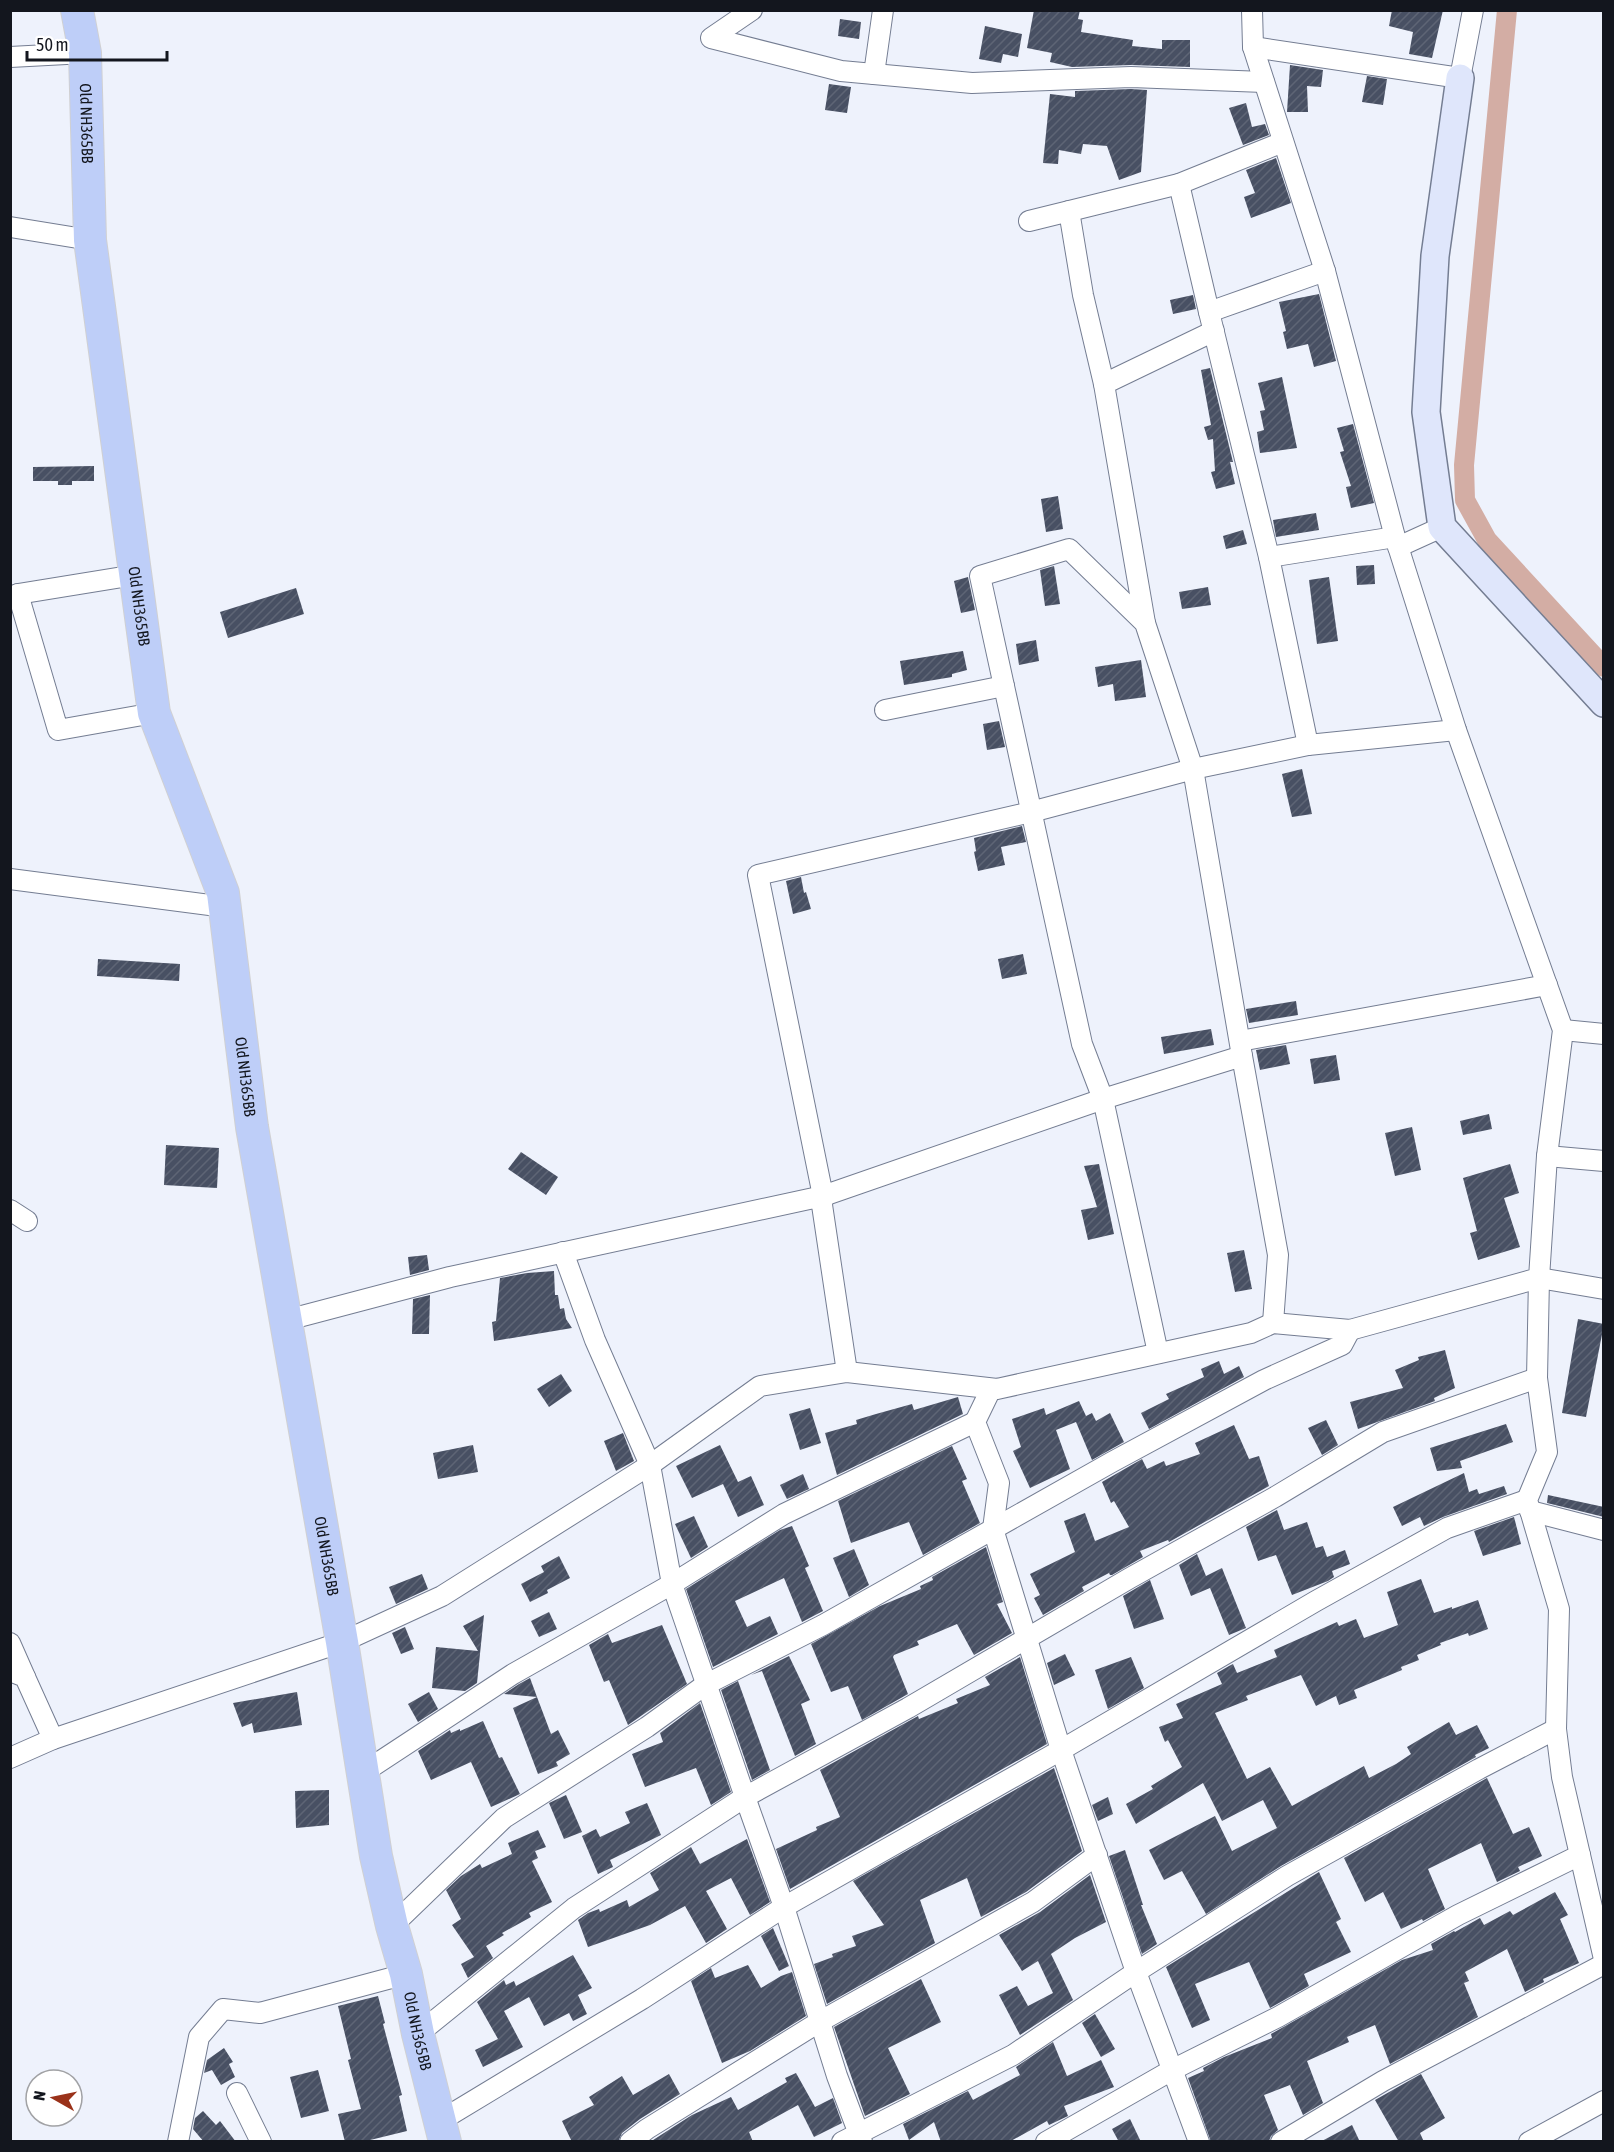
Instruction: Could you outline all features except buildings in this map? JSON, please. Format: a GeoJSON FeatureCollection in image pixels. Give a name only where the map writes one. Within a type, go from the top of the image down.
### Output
{"type":"FeatureCollection","features":[{"type":"Feature","properties":{"kind":"main road","name":"Old NH365BB"},"geometry":{"type":"LineString","coordinates":[[77,10],[85,53],[90,240],[154,713],[223,893],[252,1127],[342,1642],[376,1856],[443,2131]]}},
{"type":"Feature","properties":{"kind":"street"},"geometry":{"type":"LineString","coordinates":[[752,10],[711,38],[841,71],[972,83],[1131,77],[1264,82]]}},
{"type":"Feature","properties":{"kind":"street"},"geometry":{"type":"LineString","coordinates":[[874,74],[883,10]]}},
{"type":"Feature","properties":{"kind":"street"},"geometry":{"type":"LineString","coordinates":[[1252,10],[1253,47],[1325,271],[1397,542],[1456,730],[1563,1030],[1547,1156],[1539,1278],[1537,1378],[1547,1452],[1529,1506],[1559,1609],[1556,1729],[1562,1777],[1604,1959]]}},
{"type":"Feature","properties":{"kind":"street"},"geometry":{"type":"LineString","coordinates":[[1472,11],[1460,78],[1435,256],[1426,412],[1442,527],[1604,703]]}},
{"type":"Feature","properties":{"kind":"street"},"geometry":{"type":"LineString","coordinates":[[1253,47],[1460,78]]}},
{"type":"Feature","properties":{"kind":"street"},"geometry":{"type":"LineString","coordinates":[[10,57],[85,53]]}},
{"type":"Feature","properties":{"kind":"street"},"geometry":{"type":"LineString","coordinates":[[1029,221],[1179,184],[1283,142]]}},
{"type":"Feature","properties":{"kind":"street"},"geometry":{"type":"LineString","coordinates":[[1179,184],[1269,557],[1308,745]]}},
{"type":"Feature","properties":{"kind":"street"},"geometry":{"type":"LineString","coordinates":[[1069,211],[1083,295],[1104,384],[1145,623],[1193,769],[1278,1255],[1273,1323]]}},
{"type":"Feature","properties":{"kind":"street"},"geometry":{"type":"LineString","coordinates":[[10,226],[90,240]]}},
{"type":"Feature","properties":{"kind":"street"},"geometry":{"type":"LineString","coordinates":[[1104,384],[1212,321],[1325,271]]}},
{"type":"Feature","properties":{"kind":"street"},"geometry":{"type":"LineString","coordinates":[[1269,557],[1397,542],[1442,527]]}},
{"type":"Feature","properties":{"kind":"street"},"geometry":{"type":"LineString","coordinates":[[1145,623],[1069,549],[980,576],[1082,1044],[1103,1099],[1158,1353]]}},
{"type":"Feature","properties":{"kind":"street"},"geometry":{"type":"LineString","coordinates":[[135,575],[14,596],[58,730],[154,713]]}},
{"type":"Feature","properties":{"kind":"street"},"geometry":{"type":"LineString","coordinates":[[885,710],[1004,686]]}},
{"type":"Feature","properties":{"kind":"street"},"geometry":{"type":"LineString","coordinates":[[847,1372],[822,1205],[823,1196],[758,875],[1031,812],[1193,769],[1308,745],[1456,730]]}},
{"type":"Feature","properties":{"kind":"street"},"geometry":{"type":"LineString","coordinates":[[10,879],[225,907]]}},
{"type":"Feature","properties":{"kind":"street"},"geometry":{"type":"LineString","coordinates":[[287,1320],[450,1277],[823,1196],[1103,1099],[1241,1048],[1547,985]]}},
{"type":"Feature","properties":{"kind":"street"},"geometry":{"type":"LineString","coordinates":[[1563,1030],[1604,1034]]}},
{"type":"Feature","properties":{"kind":"street"},"geometry":{"type":"LineString","coordinates":[[1547,1156],[1604,1161]]}},
{"type":"Feature","properties":{"kind":"street"},"geometry":{"type":"LineString","coordinates":[[563,1252],[595,1340],[650,1465],[672,1584],[705,1685],[784,1907],[854,2138],[1013,2055],[1136,1972],[1287,1876],[1479,1769],[1556,1729]]}},
{"type":"Feature","properties":{"kind":"street"},"geometry":{"type":"LineString","coordinates":[[10,1758],[53,1739],[342,1642],[442,1596],[650,1465],[760,1386],[847,1372],[997,1389],[1251,1333],[1273,1323],[1350,1330],[1539,1278],[1604,1289]]}},
{"type":"Feature","properties":{"kind":"street"},"geometry":{"type":"LineString","coordinates":[[393,1926],[504,1818],[647,1727],[705,1685],[823,1625],[1264,1380],[1342,1345],[1350,1330]]}},
{"type":"Feature","properties":{"kind":"street"},"geometry":{"type":"LineString","coordinates":[[418,2034],[574,1908],[745,1797],[908,1708],[1130,1578],[1275,1497],[1383,1432],[1537,1378]]}},
{"type":"Feature","properties":{"kind":"street"},"geometry":{"type":"LineString","coordinates":[[364,1772],[513,1674],[672,1584],[784,1515],[975,1422],[991,1389]]}},
{"type":"Feature","properties":{"kind":"street"},"geometry":{"type":"LineString","coordinates":[[975,1422],[999,1483],[993,1529],[1097,1856],[1136,1972],[1199,2142]]}},
{"type":"Feature","properties":{"kind":"street"},"geometry":{"type":"LineString","coordinates":[[443,2131],[784,1907],[1447,1528],[1529,1506],[1604,1530]]}},
{"type":"Feature","properties":{"kind":"street"},"geometry":{"type":"LineString","coordinates":[[10,1643],[18,1674],[53,1739]]}},
{"type":"Feature","properties":{"kind":"street"},"geometry":{"type":"LineString","coordinates":[[1046,2142],[1172,2070],[1278,2017],[1458,1915],[1580,1855]]}},
{"type":"Feature","properties":{"kind":"street"},"geometry":{"type":"LineString","coordinates":[[630,2142],[647,2129],[819,2022],[1033,1902],[1097,1856]]}},
{"type":"Feature","properties":{"kind":"street"},"geometry":{"type":"LineString","coordinates":[[1281,2142],[1383,2081],[1604,1964]]}},
{"type":"Feature","properties":{"kind":"street"},"geometry":{"type":"LineString","coordinates":[[178,2142],[199,2037],[223,2009],[260,2013],[406,1974]]}},
{"type":"Feature","properties":{"kind":"street"},"geometry":{"type":"LineString","coordinates":[[237,2093],[261,2142]]}},
{"type":"Feature","properties":{"kind":"street"},"geometry":{"type":"LineString","coordinates":[[1529,2142],[1604,2102]]}},
{"type":"Feature","properties":{"kind":"waterway"},"geometry":{"type":"LineString","coordinates":[[1507,10],[1464,465],[1465,500],[1487,540],[1604,667]]}}]}
